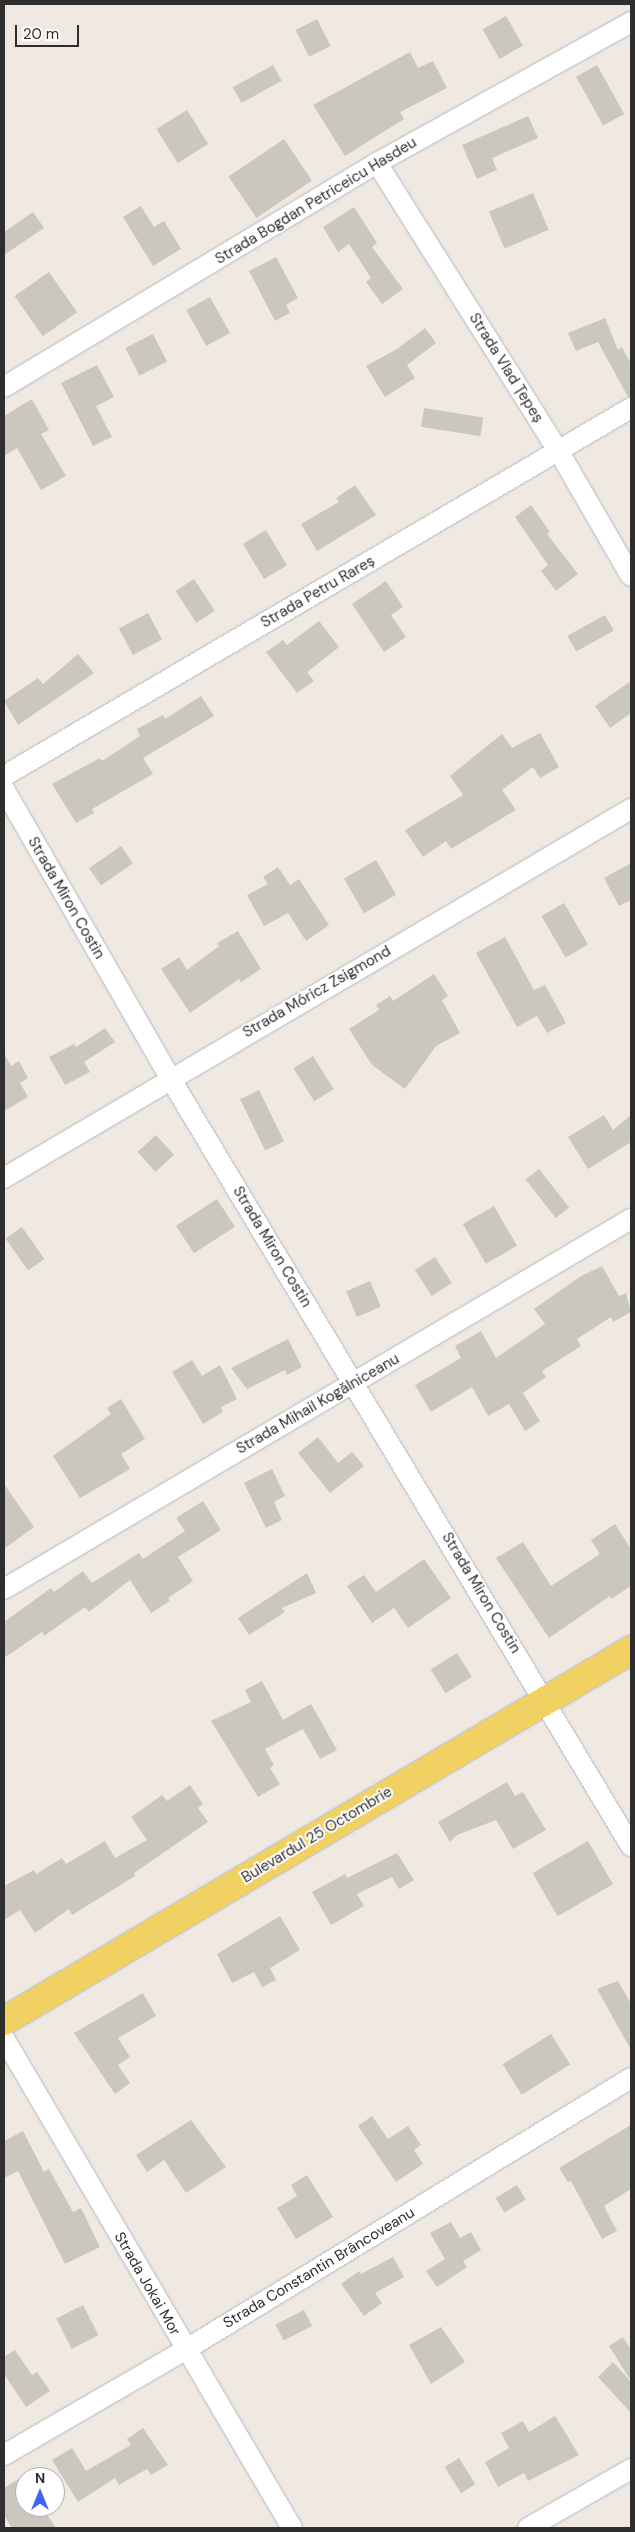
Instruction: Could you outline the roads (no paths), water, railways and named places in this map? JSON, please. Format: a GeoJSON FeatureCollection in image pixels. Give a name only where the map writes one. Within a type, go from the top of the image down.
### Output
{"type":"FeatureCollection","features":[{"type":"Feature","properties":{"kind":"main road","name":"Bulevardul 25 Octombrie"},"geometry":{"type":"LineString","coordinates":[[4,2021],[631,1650]]}},
{"type":"Feature","properties":{"kind":"street","name":"Strada Bogdan Petriceicu Hasdeu"},"geometry":{"type":"LineString","coordinates":[[4,387],[377,163],[631,22]]}},
{"type":"Feature","properties":{"kind":"street","name":"Strada Vlad Țepeș"},"geometry":{"type":"LineString","coordinates":[[377,163],[559,452],[631,576]]}},
{"type":"Feature","properties":{"kind":"street","name":"Strada Petru Rareș"},"geometry":{"type":"LineString","coordinates":[[4,776],[559,452],[631,408]]}},
{"type":"Feature","properties":{"kind":"street","name":"Strada Miron Costin"},"geometry":{"type":"LineString","coordinates":[[4,790],[170,1078],[546,1700],[631,1846]]}},
{"type":"Feature","properties":{"kind":"street","name":"Strada Móricz Zsigmond"},"geometry":{"type":"LineString","coordinates":[[4,1178],[170,1078],[631,809]]}},
{"type":"Feature","properties":{"kind":"street","name":"Strada Mihail Kogălniceanu"},"geometry":{"type":"LineString","coordinates":[[4,1589],[631,1219]]}},
{"type":"Feature","properties":{"kind":"street","name":"Strada Jokai Mor"},"geometry":{"type":"LineString","coordinates":[[4,2038],[185,2350],[292,2528]]}},
{"type":"Feature","properties":{"kind":"street","name":"Strada Constantin Brâncoveanu"},"geometry":{"type":"LineString","coordinates":[[4,2455],[185,2350],[631,2078]]}},
{"type":"Feature","properties":{"kind":"street"},"geometry":{"type":"LineString","coordinates":[[528,2528],[631,2469]]}}]}
